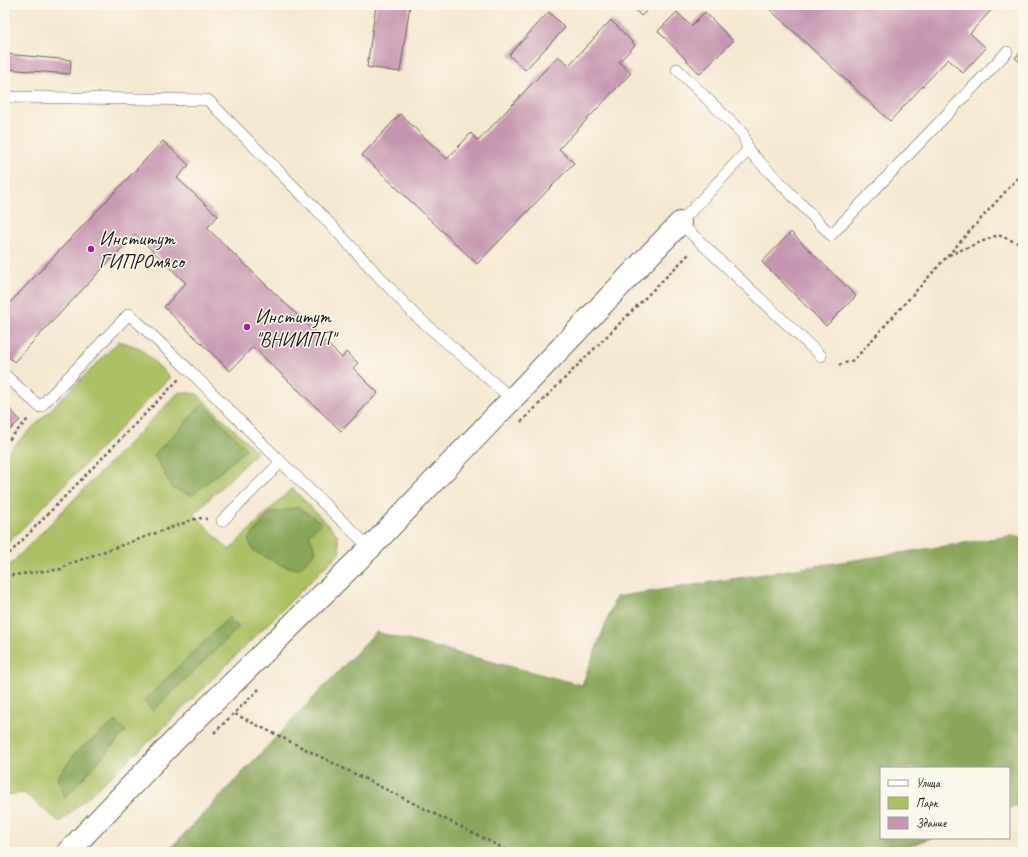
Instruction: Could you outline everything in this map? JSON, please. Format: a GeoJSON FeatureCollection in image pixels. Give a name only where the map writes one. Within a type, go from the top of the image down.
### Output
{"type":"FeatureCollection","features":[{"type":"Feature","properties":{"kind":"street"},"geometry":{"type":"LineString","coordinates":[[68,852],[178,738],[370,548],[511,398],[680,223]]}},
{"type":"Feature","properties":{"kind":"lane"},"geometry":{"type":"LineString","coordinates":[[677,69],[743,134],[748,150],[831,235],[1007,52]]}},
{"type":"Feature","properties":{"kind":"lane"},"geometry":{"type":"LineString","coordinates":[[5,96],[208,100],[316,209],[414,314],[511,398]]}},
{"type":"Feature","properties":{"kind":"lane"},"geometry":{"type":"LineString","coordinates":[[748,150],[680,223],[821,356]]}},
{"type":"Feature","properties":{"kind":"lane"},"geometry":{"type":"LineString","coordinates":[[5,375],[40,407],[129,314],[190,370],[281,462],[370,548]]}},
{"type":"Feature","properties":{"kind":"lane"},"geometry":{"type":"LineString","coordinates":[[222,521],[281,462]]}},
{"type":"Feature","properties":{"kind":"path"},"geometry":{"type":"LineString","coordinates":[[839,365],[854,360],[1023,172]]}},
{"type":"Feature","properties":{"kind":"path"},"geometry":{"type":"LineString","coordinates":[[946,256],[998,235],[1023,245]]}},
{"type":"Feature","properties":{"kind":"path"},"geometry":{"type":"LineString","coordinates":[[5,558],[174,384],[190,370]]}},
{"type":"Feature","properties":{"kind":"path"},"geometry":{"type":"LineString","coordinates":[[5,444],[40,407]]}},
{"type":"Feature","properties":{"kind":"path"},"geometry":{"type":"LineString","coordinates":[[5,576],[62,569],[69,564],[198,518],[222,521]]}},
{"type":"Feature","properties":{"kind":"path"},"geometry":{"type":"LineString","coordinates":[[235,714],[511,852]]}},
{"type":"Feature","properties":{"kind":"green space"},"geometry":{"type":"Polygon","coordinates":[[[119,341],[140,348],[170,377],[5,546],[5,455],[119,341]]]}},
{"type":"Feature","properties":{"kind":"green space"},"geometry":{"type":"Polygon","coordinates":[[[179,392],[197,394],[257,452],[194,514],[229,550],[292,488],[337,534],[340,552],[155,736],[60,822],[24,793],[5,795],[5,570],[179,392]]]}},
{"type":"Feature","properties":{"kind":"green space"},"geometry":{"type":"Polygon","coordinates":[[[203,404],[247,449],[193,495],[173,489],[154,455],[203,404]]]}},
{"type":"Feature","properties":{"kind":"green space"},"geometry":{"type":"Polygon","coordinates":[[[298,507],[322,523],[309,534],[316,552],[298,569],[281,565],[254,551],[248,540],[269,514],[298,507]]]}},
{"type":"Feature","properties":{"kind":"green space"},"geometry":{"type":"Polygon","coordinates":[[[1016,535],[1023,539],[1023,803],[1010,808],[1010,767],[880,767],[880,839],[928,839],[894,852],[167,852],[376,632],[582,685],[616,597],[1016,535]]]}},
{"type":"Feature","properties":{"kind":"green space"},"geometry":{"type":"Polygon","coordinates":[[[229,617],[239,627],[153,711],[144,701],[229,617]]]}},
{"type":"Feature","properties":{"kind":"green space"},"geometry":{"type":"Polygon","coordinates":[[[116,721],[126,731],[65,798],[57,778],[76,752],[116,721]]]}},
{"type":"Feature","properties":{"kind":"building"},"geometry":{"type":"Polygon","coordinates":[[[5,5],[10,5],[6,50],[5,50],[5,5]]]}},
{"type":"Feature","properties":{"kind":"building"},"geometry":{"type":"Polygon","coordinates":[[[376,5],[410,5],[400,72],[367,67],[376,5]]]}},
{"type":"Feature","properties":{"kind":"building"},"geometry":{"type":"Polygon","coordinates":[[[631,5],[653,5],[641,16],[631,5]]]}},
{"type":"Feature","properties":{"kind":"building"},"geometry":{"type":"Polygon","coordinates":[[[765,5],[996,5],[970,33],[986,48],[963,73],[948,59],[890,121],[765,5]]]}},
{"type":"Feature","properties":{"kind":"building"},"geometry":{"type":"Polygon","coordinates":[[[549,12],[565,28],[525,70],[509,55],[549,12]]]}},
{"type":"Feature","properties":{"kind":"building"},"geometry":{"type":"Polygon","coordinates":[[[677,12],[691,26],[705,12],[733,41],[700,74],[658,31],[677,12]]]}},
{"type":"Feature","properties":{"kind":"building"},"geometry":{"type":"Polygon","coordinates":[[[611,20],[635,45],[619,62],[631,73],[559,149],[574,163],[477,264],[362,155],[400,114],[447,159],[471,133],[478,141],[558,56],[569,65],[611,20]]]}},
{"type":"Feature","properties":{"kind":"building"},"geometry":{"type":"Polygon","coordinates":[[[1023,49],[1023,65],[1015,58],[1023,49]]]}},
{"type":"Feature","properties":{"kind":"building"},"geometry":{"type":"Polygon","coordinates":[[[5,54],[71,60],[70,74],[5,69],[5,54]]]}},
{"type":"Feature","properties":{"kind":"building"},"geometry":{"type":"Polygon","coordinates":[[[163,141],[189,165],[177,178],[218,216],[207,228],[342,358],[346,352],[358,363],[353,368],[378,393],[341,431],[253,347],[230,371],[164,307],[186,283],[135,234],[14,362],[5,353],[5,308],[163,141]]]}},
{"type":"Feature","properties":{"kind":"building"},"geometry":{"type":"Polygon","coordinates":[[[791,232],[856,296],[826,326],[762,262],[791,232]]]}},
{"type":"Feature","properties":{"kind":"building"},"geometry":{"type":"Polygon","coordinates":[[[5,404],[20,420],[5,435],[5,404]]]}},
{"type":"Feature","properties":{"kind":"place","name":"Институт ГИПРОмясо"},"geometry":{"type":"Point","coordinates":[91,249]}},
{"type":"Feature","properties":{"kind":"place","name":"Институт \"ВНИИПП\""},"geometry":{"type":"Point","coordinates":[247,327]}}]}
